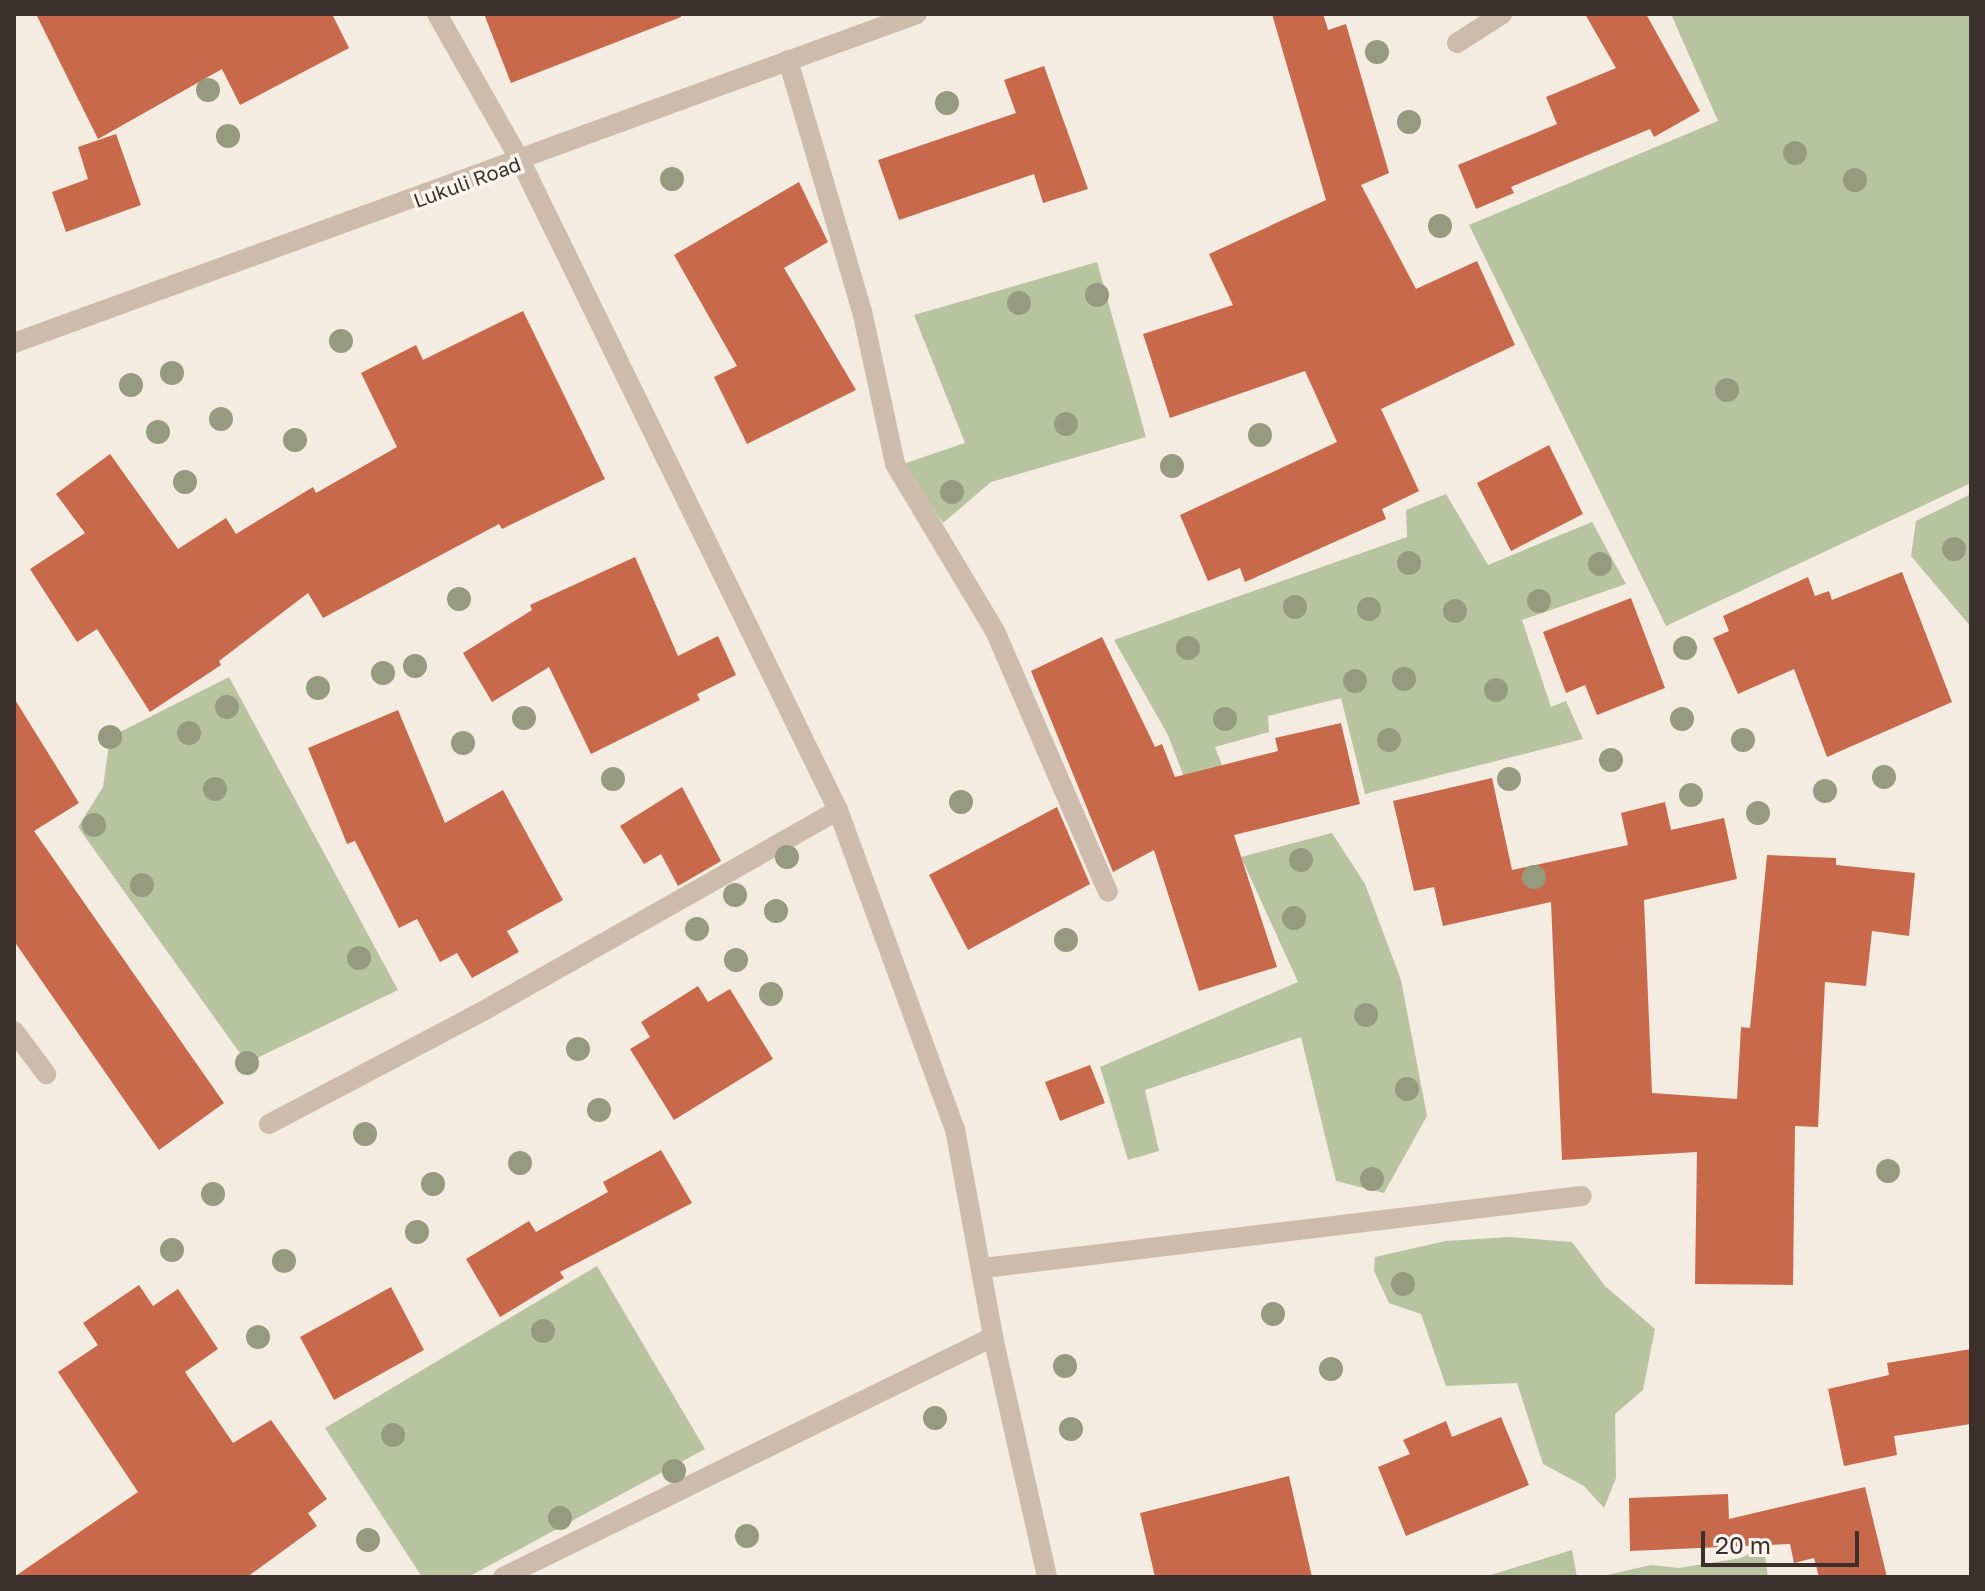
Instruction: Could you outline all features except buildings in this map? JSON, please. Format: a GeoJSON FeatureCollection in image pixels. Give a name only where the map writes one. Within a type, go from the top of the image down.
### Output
{"type":"FeatureCollection","features":[{"type":"Feature","properties":{"kind":"street"},"geometry":{"type":"LineString","coordinates":[[437,14],[521,162],[838,810],[955,1129],[984,1268],[993,1337],[1047,1577]]}},
{"type":"Feature","properties":{"kind":"street","name":"Lukuli Road"},"geometry":{"type":"LineString","coordinates":[[14,343],[521,162],[917,14]]}},
{"type":"Feature","properties":{"kind":"street"},"geometry":{"type":"LineString","coordinates":[[1457,43],[1502,14]]}},
{"type":"Feature","properties":{"kind":"street"},"geometry":{"type":"LineString","coordinates":[[788,60],[862,311],[895,464],[995,631],[1108,892]]}},
{"type":"Feature","properties":{"kind":"street"},"geometry":{"type":"LineString","coordinates":[[269,1124],[485,1010],[838,810]]}},
{"type":"Feature","properties":{"kind":"street"},"geometry":{"type":"LineString","coordinates":[[14,1031],[46,1074]]}},
{"type":"Feature","properties":{"kind":"street"},"geometry":{"type":"LineString","coordinates":[[984,1268],[1582,1196]]}},
{"type":"Feature","properties":{"kind":"street"},"geometry":{"type":"LineString","coordinates":[[503,1577],[993,1337]]}},
{"type":"Feature","properties":{"kind":"green space"},"geometry":{"type":"Polygon","coordinates":[[[1671,14],[1971,14],[1971,483],[1666,626],[1469,225],[1718,121],[1671,14]]]}},
{"type":"Feature","properties":{"kind":"green space"},"geometry":{"type":"Polygon","coordinates":[[[1097,262],[1146,437],[991,482],[943,523],[903,464],[965,443],[914,315],[1097,262]]]}},
{"type":"Feature","properties":{"kind":"green space"},"geometry":{"type":"Polygon","coordinates":[[[1446,494],[1488,565],[1592,522],[1626,584],[1522,620],[1551,707],[1566,701],[1583,739],[1365,794],[1341,698],[1268,716],[1269,732],[1215,747],[1246,828],[1207,838],[1168,735],[1114,640],[1407,537],[1406,510],[1446,494]]]}},
{"type":"Feature","properties":{"kind":"green space"},"geometry":{"type":"Polygon","coordinates":[[[1971,494],[1971,627],[1911,556],[1916,521],[1971,494]]]}},
{"type":"Feature","properties":{"kind":"green space"},"geometry":{"type":"Polygon","coordinates":[[[229,677],[398,990],[247,1063],[78,827],[103,787],[110,737],[229,677]]]}},
{"type":"Feature","properties":{"kind":"green space"},"geometry":{"type":"Polygon","coordinates":[[[1332,833],[1365,884],[1401,980],[1427,1116],[1384,1193],[1336,1181],[1301,1037],[1145,1090],[1159,1151],[1128,1160],[1100,1067],[1298,982],[1241,857],[1332,833]]]}},
{"type":"Feature","properties":{"kind":"green space"},"geometry":{"type":"Polygon","coordinates":[[[1510,1237],[1572,1242],[1605,1286],[1655,1329],[1643,1390],[1615,1414],[1616,1478],[1604,1508],[1584,1486],[1543,1464],[1517,1383],[1446,1386],[1421,1314],[1389,1303],[1374,1271],[1375,1257],[1446,1241],[1510,1237]]]}},
{"type":"Feature","properties":{"kind":"green space"},"geometry":{"type":"Polygon","coordinates":[[[597,1266],[705,1449],[468,1577],[422,1577],[325,1428],[597,1266]]]}},
{"type":"Feature","properties":{"kind":"green space"},"geometry":{"type":"Polygon","coordinates":[[[1764,1547],[1768,1577],[1598,1577],[1651,1565],[1679,1568],[1741,1558],[1764,1547]]]}},
{"type":"Feature","properties":{"kind":"green space"},"geometry":{"type":"Polygon","coordinates":[[[1572,1550],[1577,1577],[1484,1577],[1572,1550]]]}}]}
